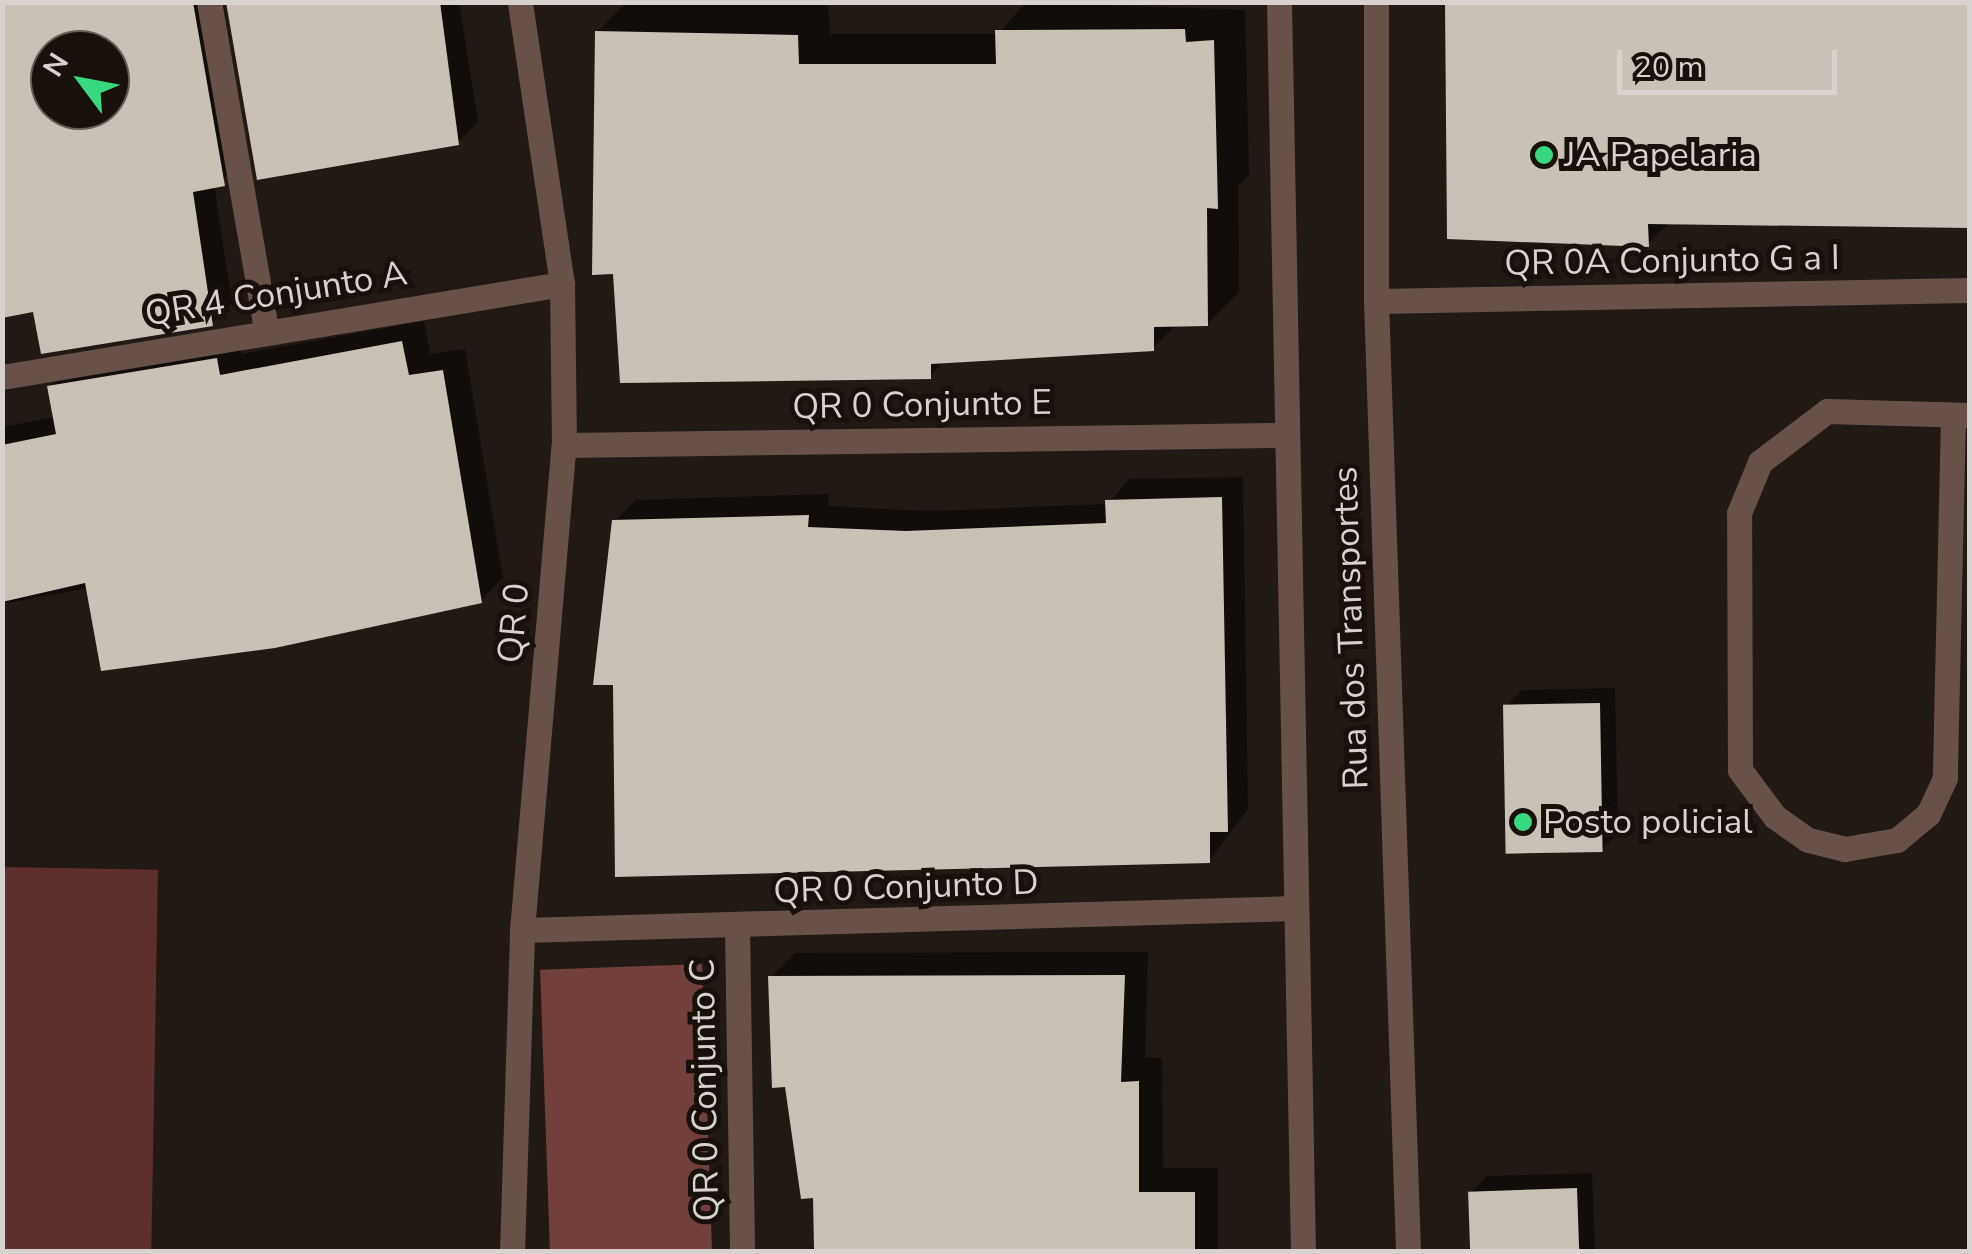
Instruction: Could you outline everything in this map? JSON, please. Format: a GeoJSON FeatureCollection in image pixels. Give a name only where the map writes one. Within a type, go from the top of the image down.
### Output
{"type":"FeatureCollection","features":[{"type":"Feature","properties":{"kind":"street"},"geometry":{"type":"LineString","coordinates":[[209,2],[266,329]]}},
{"type":"Feature","properties":{"kind":"street","name":"QR 0"},"geometry":{"type":"LineString","coordinates":[[512,1252],[522,930],[564,446],[562,284],[520,2]]}},
{"type":"Feature","properties":{"kind":"street","name":"Rua dos Transportes"},"geometry":{"type":"LineString","coordinates":[[1279,2],[1281,436],[1303,1252]]}},
{"type":"Feature","properties":{"kind":"street","name":"Rua dos Transportes"},"geometry":{"type":"LineString","coordinates":[[1376,2],[1376,302],[1408,1252]]}},
{"type":"Feature","properties":{"kind":"street","name":"QR 4 Conjunto A"},"geometry":{"type":"LineString","coordinates":[[2,377],[266,329],[562,284]]}},
{"type":"Feature","properties":{"kind":"street","name":"QR 0A Conjunto G a I"},"geometry":{"type":"LineString","coordinates":[[1376,302],[1970,290]]}},
{"type":"Feature","properties":{"kind":"street"},"geometry":{"type":"LineString","coordinates":[[1827,410],[1961,416],[1945,778],[1928,814],[1898,840],[1844,849],[1808,840],[1776,817],[1740,770],[1740,513],[1760,462],[1827,410]]}},
{"type":"Feature","properties":{"kind":"street","name":"QR 0 Conjunto E"},"geometry":{"type":"LineString","coordinates":[[564,446],[1281,436]]}},
{"type":"Feature","properties":{"kind":"street","name":"QR 0 Conjunto D"},"geometry":{"type":"LineString","coordinates":[[522,930],[737,928],[1293,908]]}},
{"type":"Feature","properties":{"kind":"street","name":"QR 0 Conjunto C"},"geometry":{"type":"LineString","coordinates":[[737,928],[742,1252]]}},
{"type":"Feature","properties":{"kind":"shaded area"},"geometry":{"type":"Polygon","coordinates":[[[3,867],[158,870],[151,1252],[2,1251],[3,867]]]}},
{"type":"Feature","properties":{"kind":"shaded area"},"geometry":{"type":"Polygon","coordinates":[[[702,964],[712,1251],[550,1252],[540,970],[702,964]]]}},
{"type":"Feature","properties":{"kind":"building"},"geometry":{"type":"Polygon","coordinates":[[[2,2],[193,2],[225,186],[193,192],[213,326],[41,354],[33,312],[2,318],[2,2]]]}},
{"type":"Feature","properties":{"kind":"building"},"geometry":{"type":"Polygon","coordinates":[[[226,2],[440,2],[459,145],[257,180],[226,2]]]}},
{"type":"Feature","properties":{"kind":"building"},"geometry":{"type":"Polygon","coordinates":[[[1445,2],[1970,2],[1970,228],[1648,224],[1649,247],[1447,239],[1445,2]]]}},
{"type":"Feature","properties":{"kind":"building"},"geometry":{"type":"Polygon","coordinates":[[[1185,29],[1186,42],[1214,40],[1218,209],[1207,208],[1208,326],[1154,327],[1154,351],[931,364],[931,379],[620,383],[613,274],[592,275],[595,31],[798,35],[799,64],[996,64],[995,30],[1185,29]]]}},
{"type":"Feature","properties":{"kind":"building"},"geometry":{"type":"Polygon","coordinates":[[[402,341],[409,375],[443,370],[482,603],[275,648],[101,671],[85,583],[2,602],[2,445],[56,434],[47,386],[217,358],[220,375],[402,341]]]}},
{"type":"Feature","properties":{"kind":"building"},"geometry":{"type":"Polygon","coordinates":[[[1222,497],[1228,832],[1210,832],[1210,863],[615,877],[613,685],[593,685],[612,520],[809,515],[808,527],[906,531],[1106,523],[1105,500],[1222,497]]]}},
{"type":"Feature","properties":{"kind":"building"},"geometry":{"type":"Polygon","coordinates":[[[1600,703],[1603,852],[1506,854],[1503,705],[1600,703]]]}},
{"type":"Feature","properties":{"kind":"building"},"geometry":{"type":"Polygon","coordinates":[[[1125,975],[1121,1082],[1139,1081],[1139,1192],[1195,1192],[1195,1252],[814,1252],[813,1198],[801,1199],[785,1087],[772,1088],[768,976],[1125,975]]]}},
{"type":"Feature","properties":{"kind":"building"},"geometry":{"type":"Polygon","coordinates":[[[1577,1188],[1579,1252],[1470,1252],[1468,1192],[1577,1188]]]}},
{"type":"Feature","properties":{"kind":"place","name":"JA Papelaria"},"geometry":{"type":"Point","coordinates":[1544,155]}},
{"type":"Feature","properties":{"kind":"place","name":"Posto policial"},"geometry":{"type":"Point","coordinates":[1523,822]}}]}
